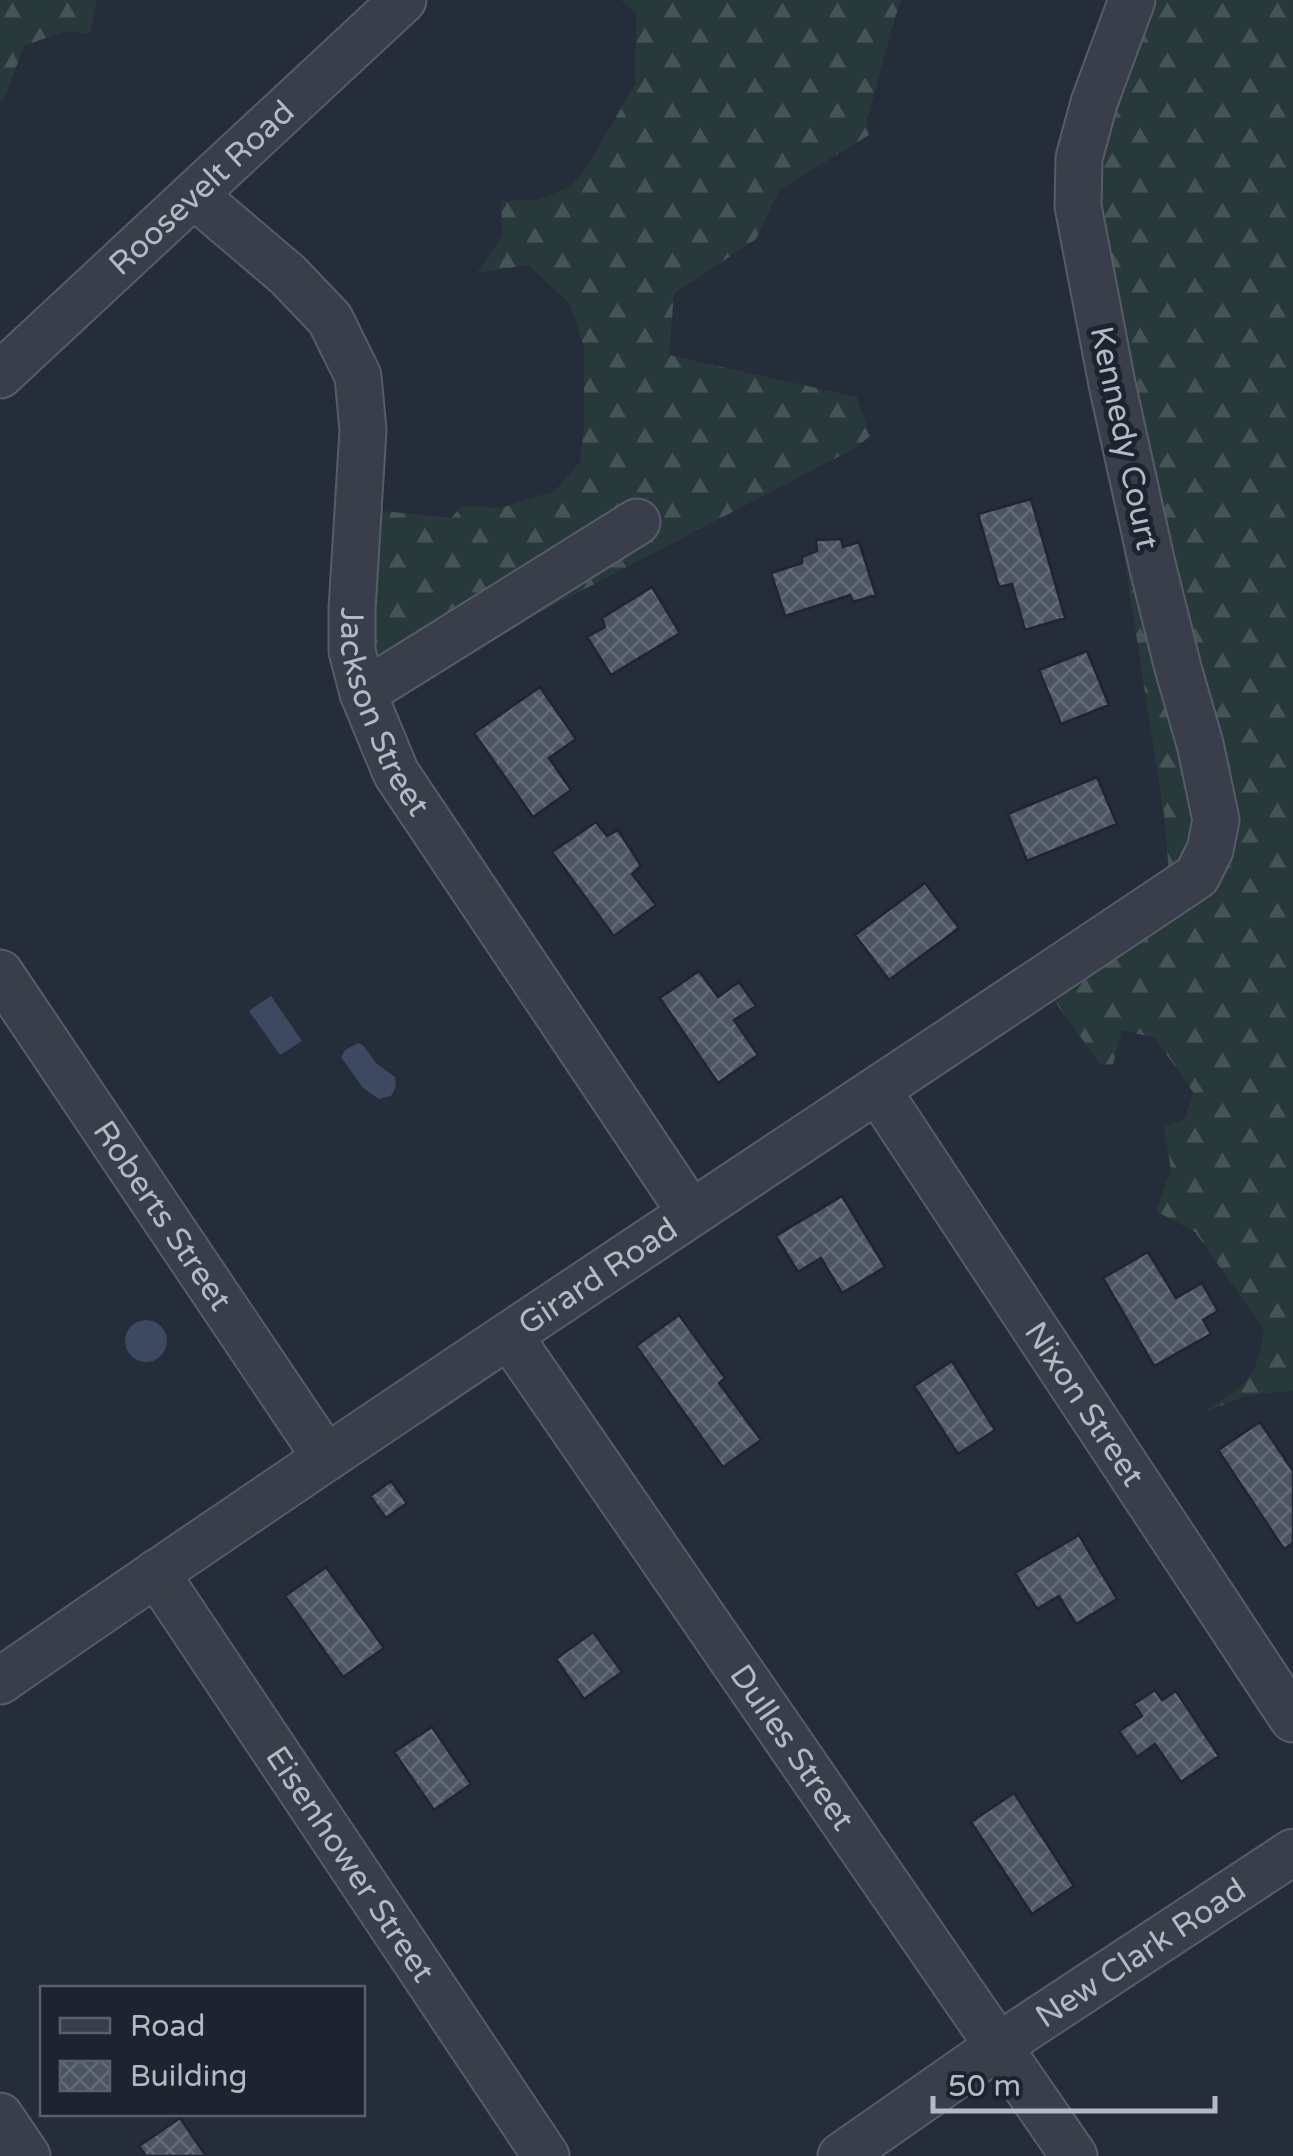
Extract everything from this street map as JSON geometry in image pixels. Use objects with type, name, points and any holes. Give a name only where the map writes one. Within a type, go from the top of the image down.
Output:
[{"type":"street","name":"Roosevelt Road","points":[[0,375],[403,0]]},
{"type":"street","name":"Kennedy Court","points":[[1132,0],[1084,140],[1078,206],[1148,545],[1216,820],[1210,850],[1197,876]]},
{"type":"street","name":"Jackson Street","points":[[194,195],[288,275],[330,319],[358,376],[363,430],[352,651],[362,693],[396,773],[690,1212]]},
{"type":"street","points":[[362,693],[637,522]]},
{"type":"street","name":"Girard Road","points":[[0,1681],[690,1212],[1197,876]]},
{"type":"street","name":"Roberts Street","points":[[0,973],[326,1458]]},
{"type":"street","name":"Nixon Street","points":[[878,1090],[1293,1719]]},
{"type":"street","name":"Dulles Street","points":[[510,1336],[1074,2156]]},
{"type":"street","name":"Eisenhower Street","points":[[156,1573],[546,2156]]},
{"type":"street","name":"New Clark Road","points":[[841,2156],[1293,1852]]},
{"type":"street","points":[[0,2116],[28,2156]]},
{"type":"green space","points":[[0,0],[97,0],[90,33],[62,32],[24,46],[0,102]]},
{"type":"green space","points":[[621,0],[902,0],[867,120],[869,135],[779,190],[756,239],[674,294],[669,355],[857,397],[870,436],[857,447],[374,699],[374,510],[451,518],[462,506],[500,508],[555,491],[580,462],[584,347],[570,304],[528,265],[477,273],[502,236],[501,201],[538,200],[571,186],[587,167],[635,84],[636,13]]},
{"type":"green space","points":[[1151,0],[1293,0],[1293,1391],[1248,1395],[1203,1413],[1247,1380],[1257,1361],[1264,1329],[1195,1232],[1156,1211],[1171,1170],[1164,1126],[1185,1119],[1193,1092],[1155,1038],[1122,1030],[1113,1064],[1101,1065],[1035,974],[1169,875],[1165,821],[1091,344],[1098,141]]},
{"type":"water","points":[[271,996],[302,1041],[280,1055],[249,1011]]},
{"type":"water","points":[[358,1043],[395,1077],[396,1087],[391,1096],[379,1099],[363,1088],[341,1057]]},
{"type":"water","points":[[146,1320],[161,1326],[167,1341],[161,1356],[146,1362],[131,1356],[125,1341],[131,1326]]},
{"type":"building","points":[[1031,499],[1065,618],[1025,630],[1012,584],[999,587],[978,514]]},
{"type":"building","points":[[841,539],[843,547],[859,542],[876,595],[853,602],[850,595],[785,616],[771,573],[802,563],[802,557],[817,551],[816,540]]},
{"type":"building","points":[[652,587],[680,633],[611,675],[587,637],[605,627],[602,618]]},
{"type":"building","points":[[1087,651],[1109,705],[1061,724],[1039,670]]},
{"type":"building","points":[[540,687],[576,739],[549,758],[571,790],[533,817],[474,733]]},
{"type":"building","points":[[1097,777],[1117,824],[1027,861],[1008,814]]},
{"type":"building","points":[[596,822],[607,836],[618,830],[641,866],[632,874],[656,905],[614,936],[552,852]]},
{"type":"building","points":[[925,883],[959,928],[889,980],[855,935]]},
{"type":"building","points":[[699,971],[718,997],[739,982],[756,1006],[734,1020],[758,1055],[718,1083],[660,998]]},
{"type":"building","points":[[842,1196],[885,1267],[842,1293],[821,1258],[798,1272],[776,1236]]},
{"type":"building","points":[[1148,1252],[1176,1298],[1202,1283],[1218,1311],[1203,1320],[1211,1334],[1154,1366],[1103,1278]]},
{"type":"building","points":[[679,1315],[725,1378],[719,1383],[761,1440],[723,1467],[636,1346]]},
{"type":"building","points":[[952,1361],[995,1430],[958,1454],[914,1386]]},
{"type":"building","points":[[1260,1422],[1293,1471],[1293,1543],[1284,1549],[1218,1450]]},
{"type":"building","points":[[391,1481],[407,1503],[386,1518],[370,1496]]},
{"type":"building","points":[[1079,1535],[1117,1599],[1076,1624],[1059,1596],[1037,1609],[1015,1573]]},
{"type":"building","points":[[326,1567],[384,1648],[343,1677],[285,1596]]},
{"type":"building","points":[[593,1632],[622,1672],[584,1699],[556,1659]]},
{"type":"building","points":[[1155,1690],[1162,1700],[1176,1691],[1219,1756],[1181,1782],[1155,1744],[1137,1757],[1119,1731],[1142,1716],[1134,1704]]},
{"type":"building","points":[[432,1727],[471,1784],[434,1810],[394,1752]]},
{"type":"building","points":[[1014,1793],[1074,1886],[1032,1914],[971,1822]]},
{"type":"building","points":[[180,2118],[206,2156],[146,2156],[139,2146]]}]
